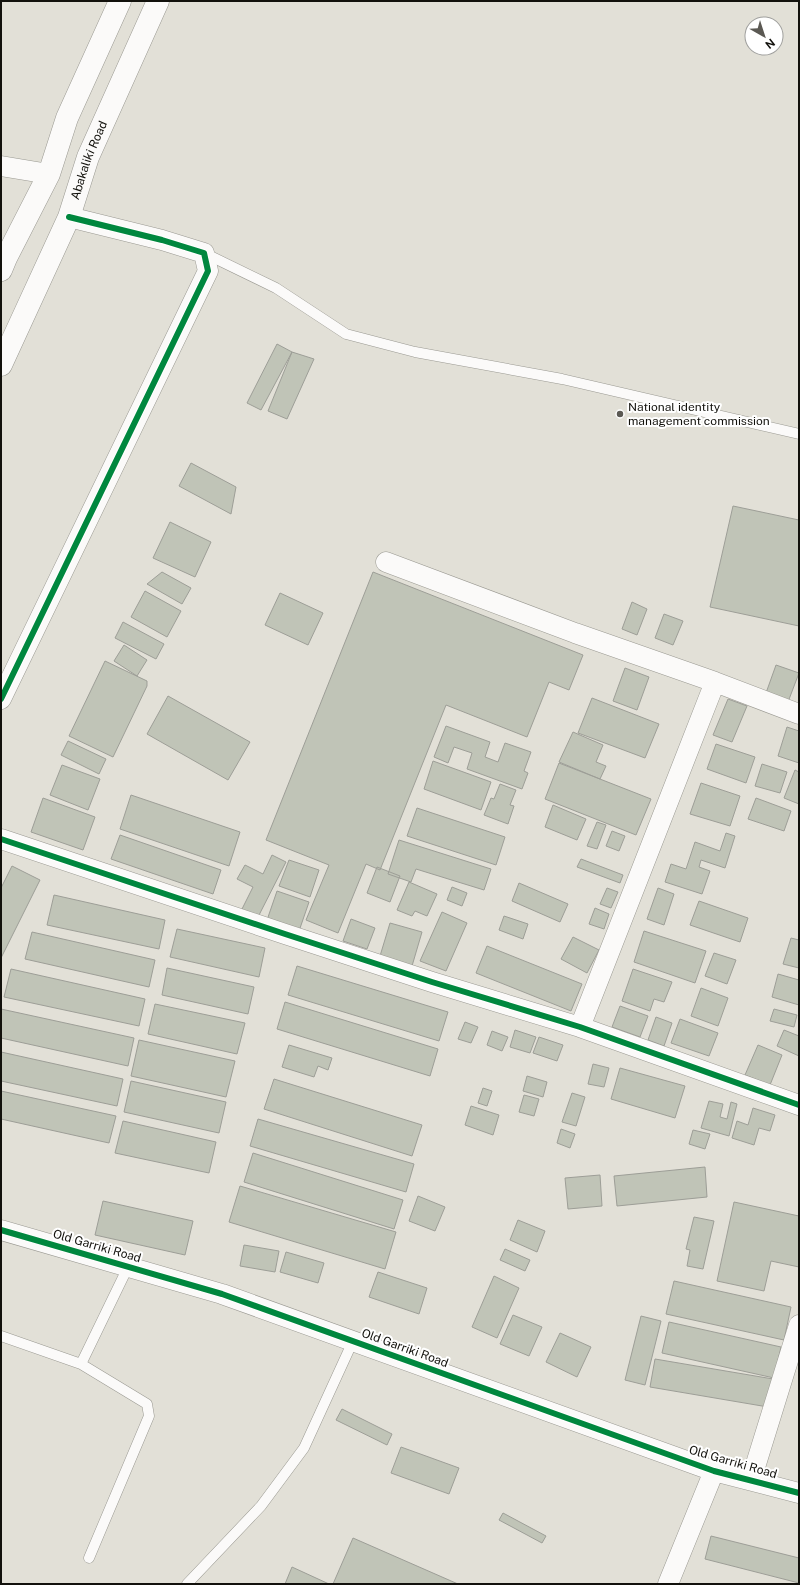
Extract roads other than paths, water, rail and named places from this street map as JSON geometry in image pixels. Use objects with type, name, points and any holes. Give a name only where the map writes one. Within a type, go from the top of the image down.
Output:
[{"type":"highway","points":[[1,270],[49,174],[67,118],[120,1]]},
{"type":"highway","name":"Abakaliki Road","points":[[1,365],[69,217],[88,157],[158,1]]},
{"type":"street","points":[[1,166],[49,174]]},
{"type":"street","points":[[1,699],[208,271],[204,253],[162,240],[69,217]]},
{"type":"street","points":[[386,562],[574,633],[715,682],[799,714]]},
{"type":"street","points":[[580,1027],[715,682]]},
{"type":"street","points":[[1,839],[424,979],[580,1027],[799,1105]]},
{"type":"street","name":"Old Garriki Road","points":[[1,1230],[222,1294],[714,1471],[799,1493]]},
{"type":"street","points":[[751,1480],[799,1325]]},
{"type":"street","points":[[668,1584],[714,1471]]},
{"type":"lane","points":[[204,253],[276,288],[346,334],[415,352],[562,379],[799,434]]},
{"type":"lane","points":[[81,1364],[128,1267]]},
{"type":"lane","points":[[1,1336],[81,1364],[147,1404],[149,1416],[89,1558]]},
{"type":"lane","points":[[187,1584],[260,1506],[304,1448],[353,1341]]},
{"type":"place","name":"National identity management commission","points":[[620,414]]}]
